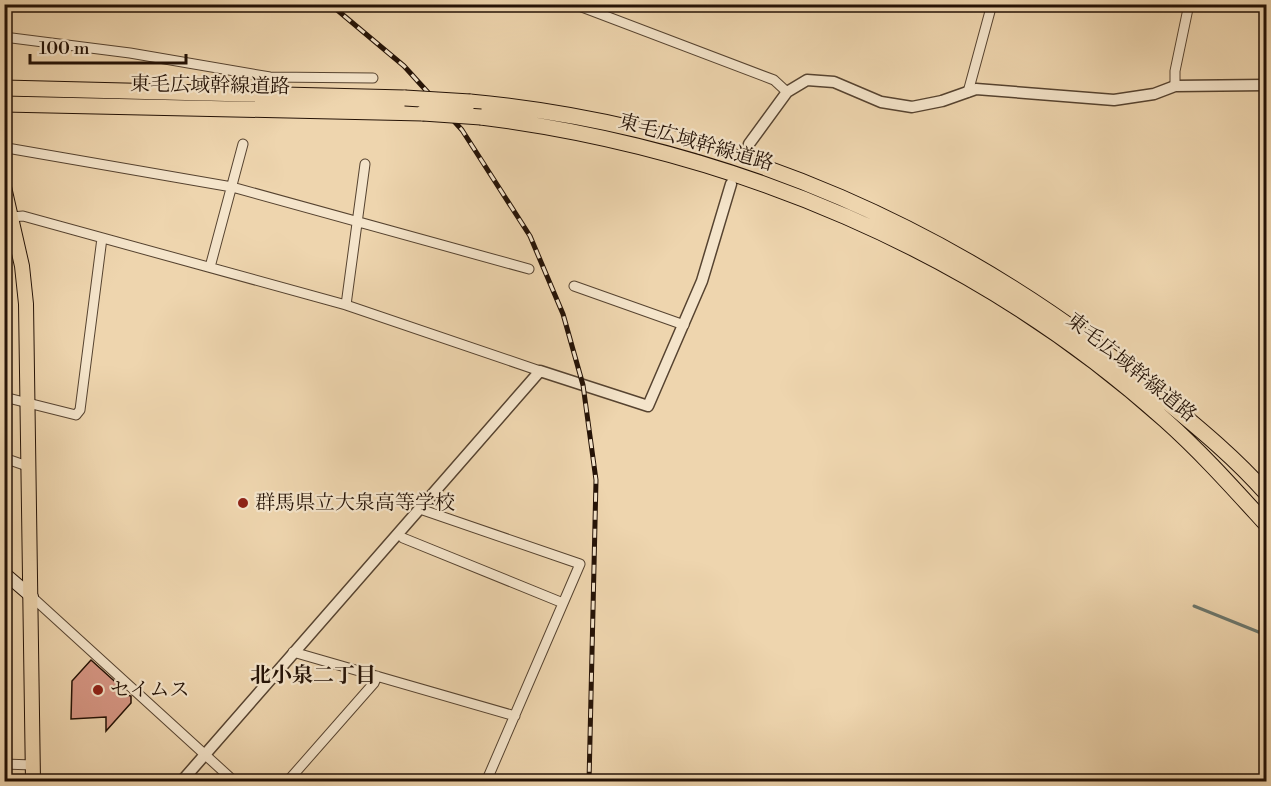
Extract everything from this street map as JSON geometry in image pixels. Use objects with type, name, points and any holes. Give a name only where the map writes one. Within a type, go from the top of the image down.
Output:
[{"type":"highway","name":"東毛広域幹線道路","points":[[4,88],[405,98],[470,102],[582,118],[669,137],[748,160],[820,187],[902,224],[951,250],[1086,336],[1243,467],[1266,493]]},
{"type":"highway","name":"東毛広域幹線道路","points":[[4,104],[423,113],[481,117],[609,139],[754,180],[846,217],[944,263],[1025,311],[1127,387],[1167,421],[1266,524]]},
{"type":"main road","points":[[4,187],[25,286],[29,403],[33,782]]},
{"type":"main road","points":[[4,573],[32,597]]},
{"type":"street","points":[[574,4],[774,80],[787,92]]},
{"type":"street","points":[[968,92],[992,4]]},
{"type":"street","points":[[1175,86],[1175,71],[1189,4]]},
{"type":"street","points":[[4,37],[130,53],[270,77],[373,78]]},
{"type":"street","points":[[749,144],[787,92],[807,80],[820,79],[881,102],[912,106],[990,89],[1114,100],[1154,94],[1175,86],[1266,85]]},
{"type":"street","points":[[210,267],[243,144]]},
{"type":"street","points":[[7,148],[232,187],[529,269]]},
{"type":"street","points":[[346,305],[365,164]]},
{"type":"street","points":[[8,208],[23,216],[346,305],[648,406],[702,281],[731,184]]},
{"type":"street","points":[[4,397],[76,415],[80,410],[102,238]]},
{"type":"street","points":[[574,286],[684,325]]},
{"type":"street","points":[[181,782],[540,371]]},
{"type":"street","points":[[4,458],[30,467]]},
{"type":"street","points":[[420,509],[580,564],[486,782]]},
{"type":"street","points":[[403,538],[563,603]]},
{"type":"street","points":[[32,597],[206,753],[235,782]]},
{"type":"street","points":[[293,652],[515,716]]},
{"type":"street","points":[[287,782],[374,683],[377,676]]},
{"type":"street","points":[[4,764],[33,765]]},
{"type":"building","points":[[91,660],[122,688],[122,694],[131,696],[131,703],[106,731],[106,717],[71,719],[72,681]]},
{"type":"waterway","points":[[1194,606],[1266,635]]},
{"type":"railway","points":[[330,4],[404,66],[462,130],[530,236],[563,314],[583,385],[596,480],[589,782]]},
{"type":"place","name":"群馬県立大泉高等学校","points":[[243,503]]},
{"type":"place","name":"セイムス","points":[[98,690]]},
{"type":"district","name":"北小泉二丁目","points":[[313,676]]}]
